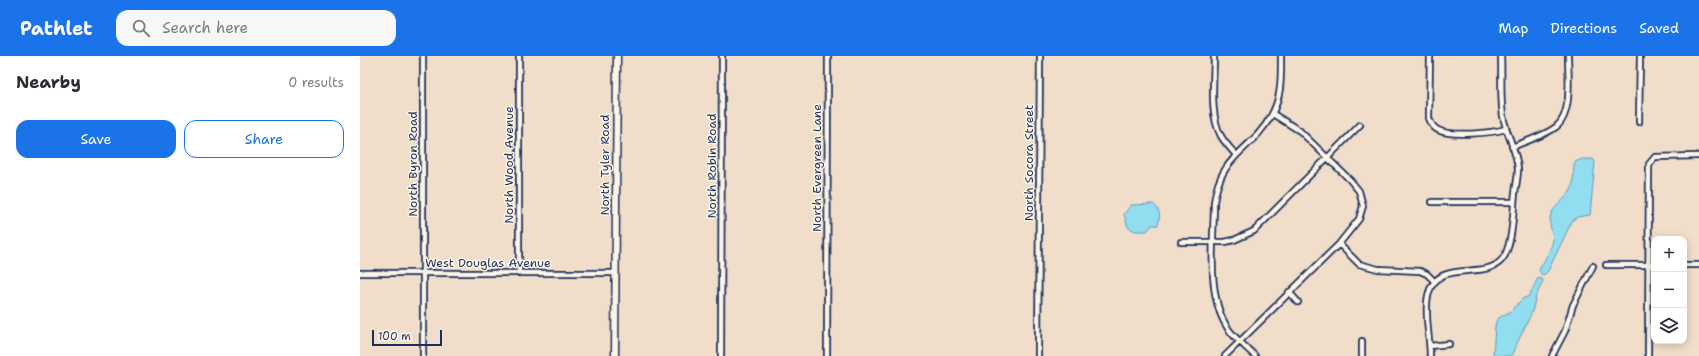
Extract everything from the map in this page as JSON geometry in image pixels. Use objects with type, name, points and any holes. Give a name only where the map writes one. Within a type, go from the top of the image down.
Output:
[{"type":"main road","name":"North Tyler Road","points":[[615,356],[617,56]]},
{"type":"street","name":"North Byron Road","points":[[422,356],[423,56]]},
{"type":"street","name":"North Wood Avenue","points":[[519,56],[519,273]]},
{"type":"street","name":"North Robin Road","points":[[721,356],[722,56]]},
{"type":"street","name":"North Evergreen Lane","points":[[827,356],[828,56]]},
{"type":"street","name":"North Socora Street","points":[[1038,356],[1040,56]]},
{"type":"street","points":[[1214,56],[1216,120],[1221,136],[1236,155]]},
{"type":"street","points":[[1255,356],[1228,328],[1216,302],[1214,287],[1214,241],[1216,189],[1225,169],[1236,155],[1265,127],[1273,114],[1280,94],[1281,56]]},
{"type":"street","points":[[1430,56],[1430,118],[1432,124],[1437,130],[1451,133],[1492,133],[1506,129]]},
{"type":"street","points":[[1430,356],[1427,305],[1428,295],[1435,282],[1445,274],[1451,272],[1486,269],[1495,266],[1502,259],[1510,242],[1518,169],[1506,129],[1501,95],[1501,56]]},
{"type":"street","points":[[1512,147],[1552,130],[1560,123],[1566,109],[1568,56]]},
{"type":"street","points":[[1639,122],[1640,56]]},
{"type":"street","points":[[1225,356],[1338,244],[1359,219],[1363,206],[1359,191],[1354,184],[1300,131],[1273,114]]},
{"type":"street","points":[[1181,242],[1234,240],[1254,231],[1360,125]]},
{"type":"street","points":[[1648,356],[1649,164],[1652,160],[1659,157],[1699,156]]},
{"type":"street","points":[[1432,202],[1514,202]]},
{"type":"street","points":[[1338,244],[1359,264],[1378,269],[1420,271],[1427,274],[1435,282]]},
{"type":"street","points":[[1606,265],[1648,265]]},
{"type":"street","points":[[1687,265],[1699,265]]},
{"type":"street","points":[[1552,356],[1565,331],[1573,305],[1593,266]]},
{"type":"street","name":"West Douglas Avenue","points":[[360,273],[616,273]]},
{"type":"street","points":[[1289,292],[1298,302]]},
{"type":"street","points":[[1362,342],[1362,356]]},
{"type":"street","points":[[1430,346],[1449,344]]},
{"type":"water","points":[[1582,159],[1593,159],[1595,162],[1590,215],[1577,217],[1572,221],[1548,271],[1542,275],[1539,270],[1553,242],[1550,223],[1551,214],[1571,190],[1575,162]]},
{"type":"water","points":[[1153,204],[1159,213],[1158,225],[1152,225],[1147,231],[1135,231],[1128,227],[1124,214],[1131,205]]},
{"type":"water","points":[[1538,278],[1542,279],[1543,281],[1536,296],[1532,312],[1511,356],[1493,356],[1495,326],[1497,319],[1511,311],[1522,299],[1529,296]]}]
